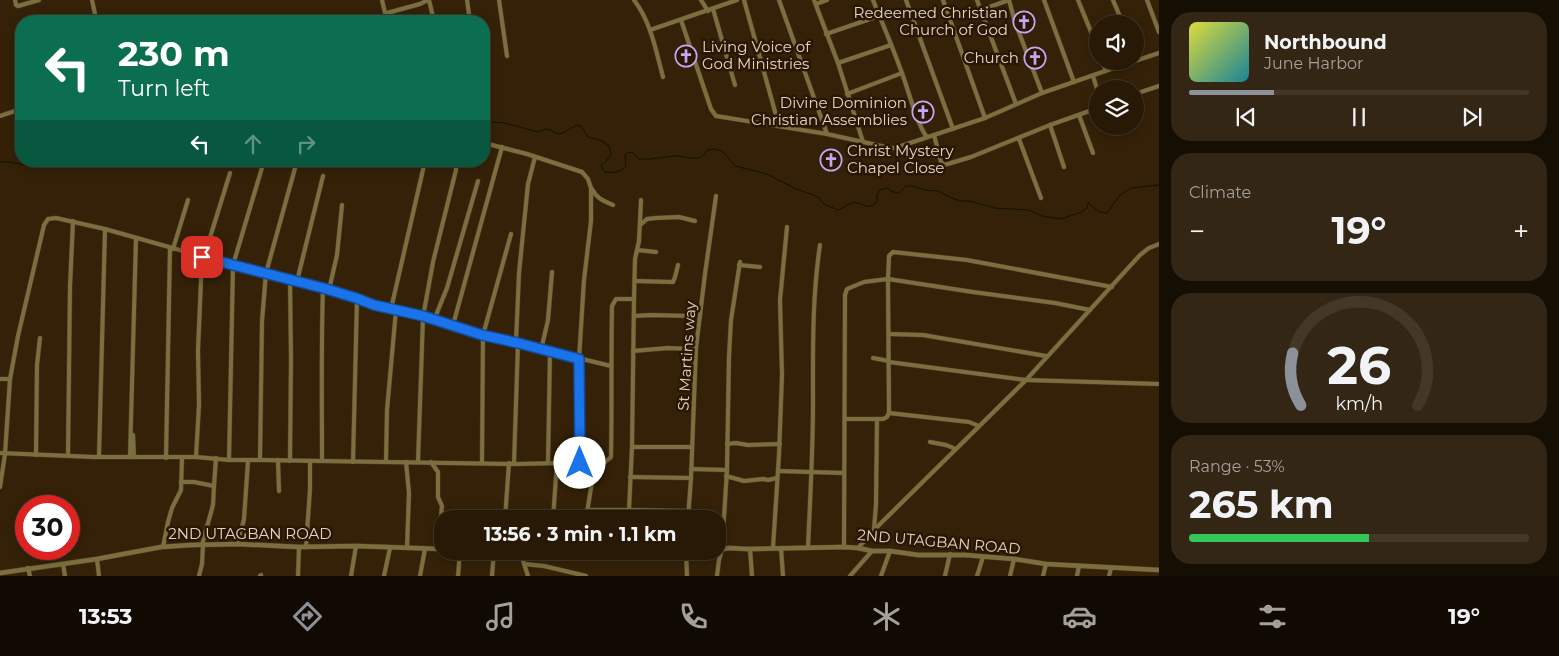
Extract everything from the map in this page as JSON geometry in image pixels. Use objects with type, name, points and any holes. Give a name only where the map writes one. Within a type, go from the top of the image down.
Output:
[{"type":"street","points":[[15,0],[16,5],[19,6],[39,0]]},
{"type":"street","points":[[92,0],[95,14]]},
{"type":"street","points":[[382,0],[386,15]]},
{"type":"street","points":[[387,13],[428,0],[432,15]]},
{"type":"street","points":[[467,0],[469,15]]},
{"type":"street","points":[[499,0],[507,56]]},
{"type":"street","points":[[634,0],[642,10],[650,30],[663,77]]},
{"type":"street","points":[[701,0],[708,11]]},
{"type":"street","points":[[650,30],[737,0]]},
{"type":"street","points":[[744,0],[778,126]]},
{"type":"street","points":[[779,0],[827,134]]},
{"type":"street","points":[[826,0],[815,2],[838,64],[863,142]]},
{"type":"street","points":[[873,0],[926,137]]},
{"type":"street","points":[[906,0],[953,129]]},
{"type":"street","points":[[943,0],[985,118]]},
{"type":"street","points":[[977,0],[1016,104]]},
{"type":"street","points":[[981,10],[1009,0],[1015,22],[1042,93]]},
{"type":"street","points":[[1044,0],[1074,82]]},
{"type":"street","points":[[1078,0],[1089,27]]},
{"type":"street","points":[[1113,0],[1119,15]]},
{"type":"street","points":[[1147,0],[1159,32]]},
{"type":"street","points":[[713,9],[735,85]]},
{"type":"street","points":[[826,34],[879,16]]},
{"type":"street","points":[[681,20],[713,113],[716,116],[827,134],[895,148],[985,118],[1042,93],[1109,70]]},
{"type":"street","points":[[838,64],[891,45]]},
{"type":"street","points":[[1144,58],[1159,53]]},
{"type":"street","points":[[847,94],[902,74]]},
{"type":"street","points":[[1092,76],[1094,80]]},
{"type":"street","points":[[1144,91],[1159,86]]},
{"type":"street","points":[[0,116],[15,111]]},
{"type":"street","points":[[934,135],[941,162],[944,165],[971,157],[1089,111]]},
{"type":"street","points":[[1078,115],[1093,153]]},
{"type":"street","points":[[1050,125],[1064,167]]},
{"type":"street","points":[[1019,139],[1040,198]]},
{"type":"street","points":[[490,144],[535,156],[582,172],[588,179],[595,196],[613,205]]},
{"type":"street","points":[[452,325],[502,147]]},
{"type":"street","points":[[506,510],[511,463],[519,273],[528,184],[535,156]]},
{"type":"street","points":[[229,460],[232,265],[262,167]]},
{"type":"street","points":[[260,460],[262,320],[266,273],[295,167]]},
{"type":"street","points":[[391,309],[424,167]]},
{"type":"street","points":[[418,462],[423,316],[455,167]]},
{"type":"street","points":[[196,457],[199,405],[198,350],[203,257],[230,173]]},
{"type":"street","points":[[297,281],[323,176]]},
{"type":"street","points":[[434,320],[448,288],[478,181]]},
{"type":"street","points":[[580,463],[579,359],[591,188]]},
{"type":"street","name":"St Martins way","points":[[689,510],[696,348],[704,274],[716,196]]},
{"type":"street","points":[[166,458],[171,248],[188,200]]},
{"type":"street","points":[[629,510],[632,447],[634,299],[641,200]]},
{"type":"street","points":[[328,290],[337,255],[342,205]]},
{"type":"street","points":[[640,226],[647,219],[656,218],[679,217],[695,221]]},
{"type":"street","points":[[0,488],[10,379],[44,225],[48,219],[56,218],[73,221],[104,229],[323,288],[374,305],[423,316],[482,335],[611,366]]},
{"type":"street","points":[[68,456],[70,286],[73,221]]},
{"type":"street","points":[[772,548],[780,444],[782,375],[780,300],[787,226]]},
{"type":"street","points":[[99,456],[104,229]]},
{"type":"street","points":[[482,462],[482,335],[511,234]]},
{"type":"street","points":[[132,457],[136,238]]},
{"type":"street","points":[[858,548],[1026,380],[1149,248],[1159,244]]},
{"type":"street","points":[[808,548],[813,405],[813,309],[815,276],[820,245]]},
{"type":"street","points":[[637,250],[656,252]]},
{"type":"street","points":[[845,419],[888,417],[888,279],[889,256],[893,252],[900,251],[967,260],[1112,287]]},
{"type":"street","points":[[723,510],[727,470],[731,320],[739,263],[760,267]]},
{"type":"street","points":[[635,281],[672,282],[676,278],[678,265]]},
{"type":"street","points":[[541,350],[548,320],[552,272]]},
{"type":"street","points":[[844,547],[845,295],[847,289],[864,282],[888,279],[1055,303],[1090,310]]},
{"type":"street","points":[[290,280],[290,461]]},
{"type":"street","points":[[322,461],[323,288]]},
{"type":"street","points":[[353,462],[356,298]]},
{"type":"street","points":[[2,453],[68,456],[196,457],[248,461],[605,462],[611,457],[612,306],[616,299],[634,299]]},
{"type":"street","points":[[99,456],[103,303]]},
{"type":"street","points":[[132,457],[136,304]]},
{"type":"street","points":[[386,462],[396,310]]},
{"type":"street","points":[[634,316],[692,316]]},
{"type":"street","points":[[889,334],[923,335],[1046,356]]},
{"type":"street","points":[[36,455],[37,365],[40,338]]},
{"type":"street","points":[[633,351],[668,348],[693,350]]},
{"type":"street","points":[[548,463],[550,352]]},
{"type":"street","points":[[873,358],[889,362],[1026,380],[1159,384]]},
{"type":"street","points":[[0,379],[10,379]]},
{"type":"street","points":[[889,413],[969,422],[979,426]]},
{"type":"street","points":[[874,530],[877,419]]},
{"type":"street","points":[[930,442],[956,449]]},
{"type":"street","points":[[727,444],[780,444]]},
{"type":"street","points":[[632,447],[692,447]]},
{"type":"street","points":[[164,547],[172,508],[179,495],[182,458]]},
{"type":"street","points":[[199,576],[203,545],[213,505],[216,458]]},
{"type":"street","points":[[278,460],[280,491]]},
{"type":"street","points":[[238,544],[244,519],[248,461]]},
{"type":"street","points":[[306,547],[310,461]]},
{"type":"street","points":[[406,462],[409,494],[407,548]]},
{"type":"street","points":[[431,462],[438,472],[438,498],[442,510]]},
{"type":"street","points":[[554,510],[557,463]]},
{"type":"street","points":[[587,510],[595,463]]},
{"type":"street","points":[[691,469],[727,470]]},
{"type":"street","points":[[778,471],[844,473]]},
{"type":"street","points":[[726,476],[744,481],[777,478]]},
{"type":"street","points":[[630,477],[691,478]]},
{"type":"street","points":[[181,482],[194,482],[214,486]]},
{"type":"street","name":"2ND UTAGBAN ROAD","points":[[0,573],[164,547],[238,544],[434,549]]},
{"type":"street","points":[[351,576],[356,546]]},
{"type":"street","points":[[298,576],[299,547]]},
{"type":"street","name":"2ND UTAGBAN ROAD","points":[[726,548],[844,547],[918,555],[950,554],[1014,559],[1046,564],[1159,570]]},
{"type":"street","points":[[384,576],[390,548]]},
{"type":"street","points":[[781,548],[783,576]]},
{"type":"street","points":[[420,576],[425,549]]},
{"type":"street","points":[[750,549],[752,576]]},
{"type":"street","points":[[850,576],[872,551]]},
{"type":"street","points":[[882,576],[890,551]]},
{"type":"street","points":[[945,576],[950,554]]},
{"type":"street","points":[[977,576],[983,557]]},
{"type":"street","points":[[97,559],[99,576]]},
{"type":"street","points":[[1010,576],[1014,559]]},
{"type":"street","points":[[458,576],[459,560]]},
{"type":"street","points":[[492,576],[493,560]]},
{"type":"street","points":[[523,560],[528,576]]},
{"type":"street","points":[[686,560],[686,576]]},
{"type":"street","points":[[718,576],[719,560]]},
{"type":"street","points":[[63,564],[65,576]]},
{"type":"street","points":[[524,564],[544,566],[562,574],[586,576]]},
{"type":"street","points":[[1043,576],[1046,564]]},
{"type":"street","points":[[1077,576],[1078,566]]},
{"type":"street","points":[[28,568],[30,576]]},
{"type":"street","points":[[1109,576],[1111,568]]},
{"type":"street","points":[[1141,576],[1142,570]]},
{"type":"waterway","points":[[490,121],[538,132],[545,129],[551,130],[558,134],[577,125],[581,126],[588,137],[602,141],[609,146],[611,154],[606,162],[601,165],[604,172],[616,172],[624,168],[626,165],[625,155],[628,152],[633,153],[639,159],[652,159],[675,156],[699,158],[707,150],[722,151],[735,166],[767,174],[796,189],[814,195],[824,204],[838,210],[853,203],[871,206],[877,202],[877,195],[880,190],[887,188],[899,193],[906,186],[913,186],[924,190],[938,191],[962,201],[970,201],[994,208],[1029,210],[1042,216],[1061,219],[1081,212],[1087,208],[1088,203],[1100,212],[1107,213],[1120,195],[1131,188],[1159,185]]},
{"type":"waterway","points":[[0,162],[15,163]]},
{"type":"place","name":"Redeemed Christian Church of God","points":[[1024,22]]},
{"type":"place","name":"Living Voice of God Ministries","points":[[686,56]]},
{"type":"place","name":"Church","points":[[1035,58]]},
{"type":"place","name":"Divine Dominion Christian Assemblies","points":[[923,112]]},
{"type":"place","name":"Christ Mystery Chapel Close","points":[[831,160]]},
{"type":"route","points":[[202,257],[323,288],[374,305],[423,316],[482,335],[579,359],[580,463]]}]
